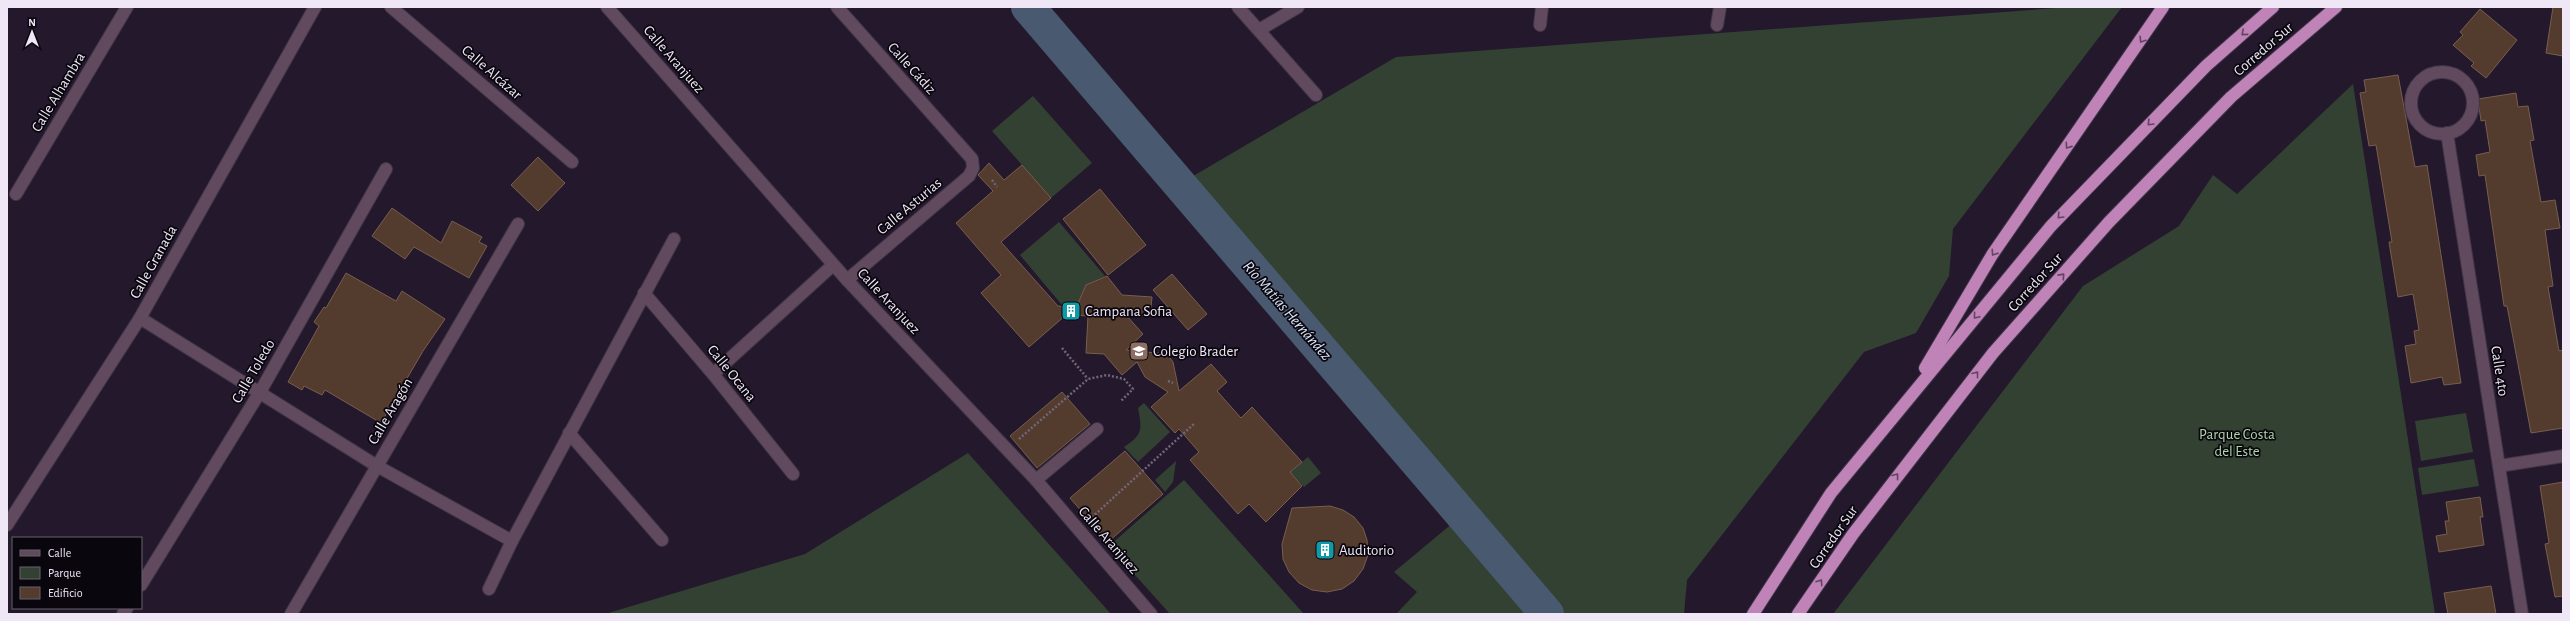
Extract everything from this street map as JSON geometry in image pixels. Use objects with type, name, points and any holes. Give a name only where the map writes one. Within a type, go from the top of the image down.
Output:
[{"type":"highway","points":[[1907,399],[1992,255],[2163,7]]},
{"type":"highway","name":"Corredor Sur","points":[[1753,614],[1831,493],[2051,226],[2206,66],[2273,7]]},
{"type":"highway","name":"Corredor Sur","points":[[1798,614],[1866,516],[1993,353],[2109,222],[2231,97],[2336,7]]},
{"type":"street","name":"Calle Alhambra","points":[[16,194],[127,7]]},
{"type":"street","name":"Calle Granada","points":[[7,525],[140,318],[315,7]]},
{"type":"street","name":"Calle Alcázar","points":[[391,7],[572,162]]},
{"type":"street","name":"Calle Aranjuez","points":[[607,7],[847,280],[1036,480],[1151,614]]},
{"type":"street","name":"Calle Cádiz","points":[[837,7],[964,150]]},
{"type":"street","points":[[1238,7],[1316,95]]},
{"type":"street","points":[[1259,30],[1298,7]]},
{"type":"street","points":[[1540,25],[1542,7]]},
{"type":"street","points":[[1717,25],[1720,7]]},
{"type":"street","points":[[2444,72],[2464,80],[2473,99],[2473,110],[2468,120],[2461,128],[2447,133],[2432,132],[2424,128],[2413,112],[2411,102],[2417,84],[2424,78],[2444,72]]},
{"type":"street","name":"Calle 4to","points":[[2447,133],[2522,614]]},
{"type":"street","name":"Calle Asturias","points":[[847,280],[969,176],[973,168],[972,159],[964,150]]},
{"type":"street","name":"Calle Toledo","points":[[142,583],[260,392],[386,169]]},
{"type":"street","name":"Calle Aragón","points":[[291,614],[518,224]]},
{"type":"street","points":[[490,589],[512,541],[674,239]]},
{"type":"street","points":[[713,374],[834,265]]},
{"type":"street","name":"Calle Ocana","points":[[644,293],[713,374],[793,474]]},
{"type":"street","points":[[140,318],[377,466],[512,541]]},
{"type":"street","points":[[1036,480],[1097,429]]},
{"type":"street","points":[[569,433],[662,540]]},
{"type":"street","points":[[2499,466],[2563,456]]},
{"type":"path","points":[[992,180],[998,187]]},
{"type":"path","points":[[1062,348],[1088,379]]},
{"type":"path","points":[[1015,442],[1088,379],[1107,375],[1124,379],[1133,390],[1121,400]]},
{"type":"path","points":[[1168,381],[1173,384]]},
{"type":"path","points":[[1089,520],[1195,423]]},
{"type":"green space","points":[[2070,7],[2122,7],[1953,229],[1949,276],[1916,333],[1864,352],[1687,580],[1684,614],[1396,614],[1417,592],[1394,572],[1466,512],[1183,182],[1396,57]]},
{"type":"green space","name":"Parque Costa del Este","points":[[2353,84],[2435,614],[1833,614],[2083,286],[2179,226],[2213,175],[2237,194]]},
{"type":"green space","points":[[1033,96],[1092,163],[1051,198],[992,131]]},
{"type":"green space","points":[[1059,222],[1105,276],[1086,285],[1079,301],[1067,311],[1020,255]]},
{"type":"green space","points":[[1144,403],[1170,432],[1138,462],[1124,447],[1135,439],[1140,431],[1138,408]]},
{"type":"green space","points":[[2466,413],[2473,452],[2421,461],[2415,421]]},
{"type":"green space","points":[[968,453],[1111,614],[605,614],[805,554]]},
{"type":"green space","points":[[1308,457],[1321,473],[1304,487],[1290,472]]},
{"type":"green space","points":[[2474,459],[2479,486],[2422,495],[2418,468]]},
{"type":"green space","points":[[1176,461],[1173,482],[1165,492],[1155,480]]},
{"type":"green space","points":[[1184,480],[1304,614],[1170,614],[1109,546]]},
{"type":"building","points":[[2553,7],[2563,7],[2563,56],[2546,53]]},
{"type":"building","points":[[2480,9],[2517,40],[2486,78],[2471,66],[2474,63],[2453,45],[2463,35],[2460,32]]},
{"type":"building","points":[[2398,75],[2415,167],[2427,165],[2461,383],[2444,385],[2442,377],[2411,383],[2405,346],[2416,344],[2414,331],[2419,330],[2413,294],[2398,297],[2389,242],[2392,242],[2376,145],[2369,146],[2360,93],[2366,92],[2364,80]]},
{"type":"building","points":[[2516,93],[2518,107],[2528,106],[2534,140],[2530,141],[2541,202],[2555,200],[2560,228],[2545,230],[2553,286],[2548,287],[2559,351],[2563,350],[2563,428],[2531,433],[2507,306],[2504,306],[2485,175],[2479,176],[2476,155],[2490,152],[2485,120],[2481,121],[2478,99]]},
{"type":"building","points":[[538,157],[565,183],[538,211],[511,185]]},
{"type":"building","points":[[989,163],[1004,180],[1022,165],[1051,198],[1001,242],[1058,306],[1074,308],[1029,347],[981,293],[1001,275],[956,223],[993,191],[978,175]]},
{"type":"building","points":[[1100,189],[1146,245],[1108,275],[1063,219]]},
{"type":"building","points":[[392,208],[441,243],[452,221],[482,237],[479,242],[487,246],[469,278],[414,247],[405,259],[372,236]]},
{"type":"building","points":[[346,273],[396,301],[402,291],[445,319],[423,351],[381,423],[325,390],[322,395],[304,386],[302,390],[288,382],[319,326],[314,322],[324,307],[326,308]]},
{"type":"building","points":[[1172,274],[1207,314],[1188,330],[1153,290]]},
{"type":"building","points":[[1107,276],[1122,295],[1152,297],[1150,316],[1126,315],[1143,334],[1126,350],[1167,354],[1173,362],[1179,391],[1211,364],[1227,382],[1217,391],[1241,418],[1252,407],[1302,462],[1290,472],[1302,486],[1266,522],[1249,504],[1238,514],[1190,460],[1199,452],[1179,429],[1175,433],[1151,407],[1168,392],[1145,377],[1137,362],[1122,375],[1104,354],[1086,353],[1088,316],[1073,315],[1086,285]]},
{"type":"building","points":[[1062,392],[1090,424],[1037,468],[1010,436]]},
{"type":"building","points":[[1125,451],[1163,494],[1108,542],[1070,498]]},
{"type":"building","points":[[2563,482],[2563,596],[2555,597],[2545,544],[2549,543],[2540,486]]},
{"type":"building","points":[[2480,497],[2483,517],[2480,517],[2484,545],[2439,552],[2436,536],[2447,534],[2445,521],[2449,521],[2446,502]]},
{"type":"building","name":"Auditorio","points":[[1330,506],[1343,510],[1354,517],[1363,528],[1367,540],[1368,555],[1363,569],[1354,581],[1342,589],[1327,592],[1312,590],[1299,583],[1289,572],[1283,559],[1282,544],[1292,508]]},
{"type":"building","points":[[2491,586],[2496,614],[2448,614],[2444,593]]},
{"type":"waterway","name":"Río Matías Hernández","points":[[1028,7],[1547,614]]},
{"type":"place","name":"Campana Sofia","points":[[1071,311]]},
{"type":"place","name":"Colegio Brader","points":[[1139,351]]},
{"type":"place","name":"Auditorio","points":[[1325,550]]}]
